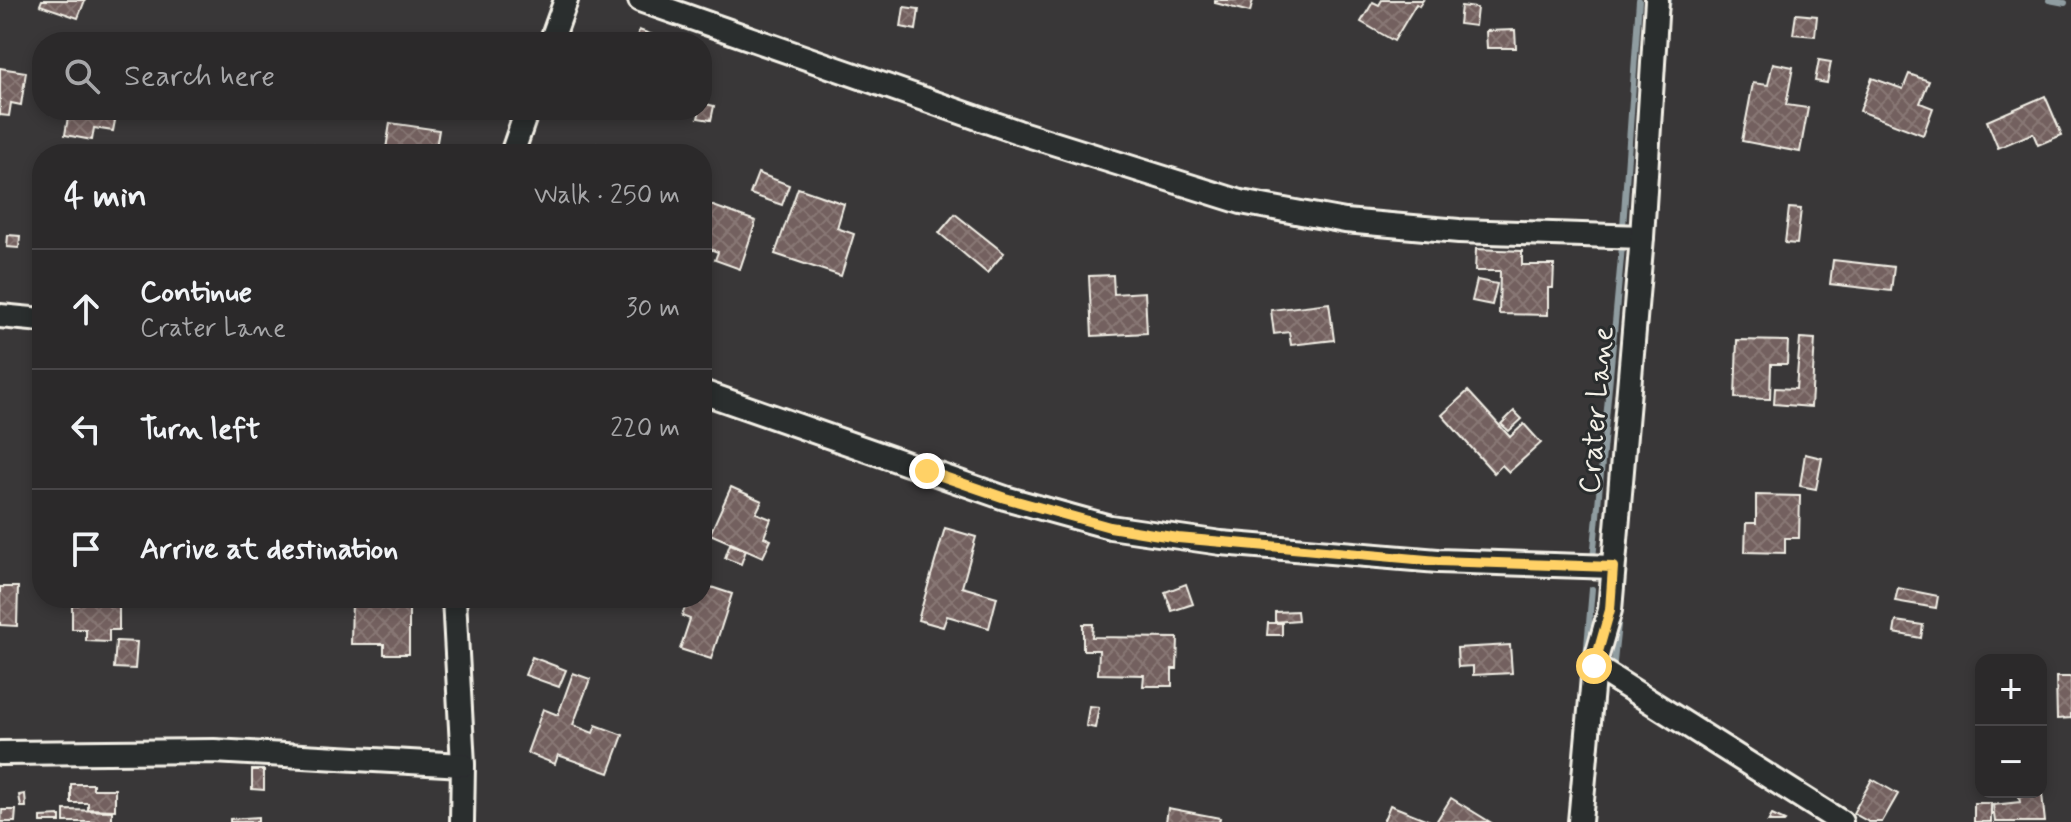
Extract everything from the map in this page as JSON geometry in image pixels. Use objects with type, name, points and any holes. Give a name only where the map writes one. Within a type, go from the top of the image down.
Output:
[{"type":"street","points":[[555,32],[566,0]]},
{"type":"street","points":[[640,0],[1018,132],[1241,202],[1345,221],[1459,231],[1642,237]]},
{"type":"street","name":"Crater Lane","points":[[1580,822],[1594,666],[1610,610],[1642,237],[1657,0]]},
{"type":"street","points":[[515,144],[524,120]]},
{"type":"street","points":[[0,316],[32,319]]},
{"type":"street","points":[[712,395],[1005,498],[1110,527],[1206,541],[1438,561],[1613,567]]},
{"type":"street","points":[[455,608],[463,765],[462,822]]},
{"type":"street","points":[[1594,666],[1841,822]]},
{"type":"street","points":[[0,753],[214,751],[463,765]]},
{"type":"building","points":[[42,0],[85,0],[78,18],[40,5]]},
{"type":"building","points":[[1215,0],[1253,0],[1250,12],[1215,3]]},
{"type":"building","points":[[1382,0],[1423,0],[1419,6],[1416,4],[1394,41],[1361,22],[1373,2],[1379,5]]},
{"type":"building","points":[[1461,6],[1477,8],[1475,26],[1459,24]]},
{"type":"building","points":[[904,7],[919,9],[916,30],[901,27]]},
{"type":"building","points":[[1796,14],[1817,16],[1815,36],[1793,34]]},
{"type":"building","points":[[1515,30],[1516,48],[1487,48],[1486,31]]},
{"type":"building","points":[[1819,60],[1831,62],[1827,83],[1815,81]]},
{"type":"building","points":[[1773,63],[1793,67],[1786,105],[1808,108],[1800,152],[1742,141],[1753,83],[1768,85]]},
{"type":"building","points":[[0,68],[26,72],[21,105],[11,103],[9,116],[0,115]]},
{"type":"building","points":[[1909,74],[1929,81],[1920,103],[1933,108],[1923,135],[1860,111],[1872,78],[1903,89]]},
{"type":"building","points":[[2045,96],[2062,135],[2038,145],[2033,133],[1998,148],[1987,121]]},
{"type":"building","points":[[68,120],[115,120],[113,131],[94,128],[92,140],[65,135]]},
{"type":"building","points":[[390,123],[439,130],[437,144],[387,144]]},
{"type":"building","points":[[758,173],[789,185],[782,205],[750,194]]},
{"type":"building","points":[[798,188],[844,204],[837,228],[854,234],[841,276],[775,254]]},
{"type":"building","points":[[712,206],[756,221],[740,269],[715,260],[718,252],[712,250]]},
{"type":"building","points":[[1789,208],[1801,209],[1797,244],[1785,243]]},
{"type":"building","points":[[955,214],[1004,253],[987,273],[939,233]]},
{"type":"building","points":[[8,235],[20,236],[19,248],[7,247]]},
{"type":"building","points":[[1476,249],[1522,251],[1522,265],[1554,265],[1553,288],[1548,288],[1548,315],[1499,314],[1500,271],[1475,271]]},
{"type":"building","points":[[1833,260],[1894,267],[1891,291],[1830,284]]},
{"type":"building","points":[[1113,275],[1114,294],[1145,292],[1147,333],[1092,336],[1089,276]]},
{"type":"building","points":[[1477,280],[1497,284],[1492,305],[1472,301]]},
{"type":"building","points":[[1329,303],[1334,340],[1291,345],[1289,332],[1274,334],[1271,310]]},
{"type":"building","points":[[1800,338],[1815,339],[1811,407],[1774,404],[1775,388],[1796,389]]},
{"type":"building","points":[[1737,340],[1788,341],[1787,364],[1771,364],[1770,399],[1735,398]]},
{"type":"building","points":[[1468,391],[1510,437],[1524,424],[1541,443],[1509,472],[1502,465],[1494,473],[1442,415]]},
{"type":"building","points":[[1514,411],[1522,419],[1509,431],[1501,424]]},
{"type":"building","points":[[1805,454],[1822,458],[1816,489],[1800,486]]},
{"type":"building","points":[[731,487],[762,501],[756,513],[771,519],[764,537],[771,540],[763,557],[712,535]]},
{"type":"building","points":[[1756,495],[1800,496],[1799,538],[1785,538],[1785,553],[1745,552],[1746,523],[1756,523]]},
{"type":"building","points":[[945,528],[976,537],[962,587],[997,597],[989,628],[947,616],[943,627],[918,620]]},
{"type":"building","points":[[730,544],[746,550],[741,564],[725,558]]},
{"type":"building","points":[[1186,584],[1193,604],[1172,611],[1165,592]]},
{"type":"building","points":[[0,587],[18,587],[17,626],[0,625]]},
{"type":"building","points":[[712,587],[732,594],[711,659],[680,649],[690,619],[682,616],[685,608],[712,608]]},
{"type":"building","points":[[1898,588],[1938,596],[1936,608],[1895,601]]},
{"type":"building","points":[[72,608],[119,608],[119,630],[109,630],[109,642],[86,641],[86,629],[72,629]]},
{"type":"building","points":[[352,608],[409,608],[409,654],[384,654],[384,644],[351,644]]},
{"type":"building","points":[[1297,611],[1298,620],[1275,622],[1275,612]]},
{"type":"building","points":[[1896,621],[1923,625],[1921,638],[1894,633]]},
{"type":"building","points":[[1268,623],[1282,623],[1282,635],[1267,635]]},
{"type":"building","points":[[1083,624],[1093,624],[1092,637],[1178,638],[1177,669],[1172,669],[1172,686],[1143,686],[1144,675],[1098,674],[1099,650],[1083,650]]},
{"type":"building","points":[[116,641],[137,642],[135,669],[114,668]]},
{"type":"building","points":[[1510,645],[1512,673],[1473,675],[1473,666],[1458,667],[1457,648]]},
{"type":"building","points":[[532,657],[566,670],[559,687],[525,675]]},
{"type":"building","points":[[573,673],[590,679],[573,725],[593,733],[596,725],[623,735],[609,773],[558,755],[555,764],[527,753],[543,709],[558,715]]},
{"type":"building","points":[[2056,677],[2071,677],[2071,718],[2057,719]]},
{"type":"building","points":[[1089,706],[1099,707],[1095,728],[1086,726]]},
{"type":"building","points":[[252,770],[264,770],[264,790],[252,789]]},
{"type":"building","points":[[1872,779],[1898,794],[1882,822],[1869,822],[1853,813]]},
{"type":"building","points":[[71,784],[93,784],[93,789],[115,789],[115,810],[88,809],[88,803],[71,803]]},
{"type":"building","points":[[25,794],[26,807],[21,807],[19,795]]},
{"type":"building","points":[[1451,798],[1490,822],[1436,822]]},
{"type":"building","points":[[2019,798],[2042,798],[2045,822],[1995,822],[1993,805],[2020,802]]},
{"type":"building","points":[[1974,803],[1991,803],[1991,822],[1974,822]]},
{"type":"building","points":[[1390,805],[1430,821],[1383,822]]},
{"type":"building","points":[[1168,808],[1220,818],[1219,822],[1166,822]]},
{"type":"building","points":[[2,810],[16,810],[15,822],[1,822]]},
{"type":"building","points":[[64,810],[112,811],[112,822],[64,822]]},
{"type":"building","points":[[1772,815],[1785,821],[1768,822]]},
{"type":"building","points":[[60,816],[60,822],[41,822],[41,817]]},
{"type":"building","points":[[258,817],[258,822],[230,822],[230,819]]},
{"type":"waterway","points":[[1623,227],[1639,0]]},
{"type":"waterway","points":[[1666,17],[1669,0]]},
{"type":"waterway","points":[[2049,0],[2065,3]]},
{"type":"waterway","points":[[1593,559],[1622,247]]},
{"type":"waterway","points":[[1586,658],[1592,589]]},
{"type":"waterway","points":[[1613,671],[1619,615]]},
{"type":"route","points":[[927,471],[1005,498],[1110,527],[1178,538],[1438,561],[1613,567],[1610,610],[1594,666]]}]
